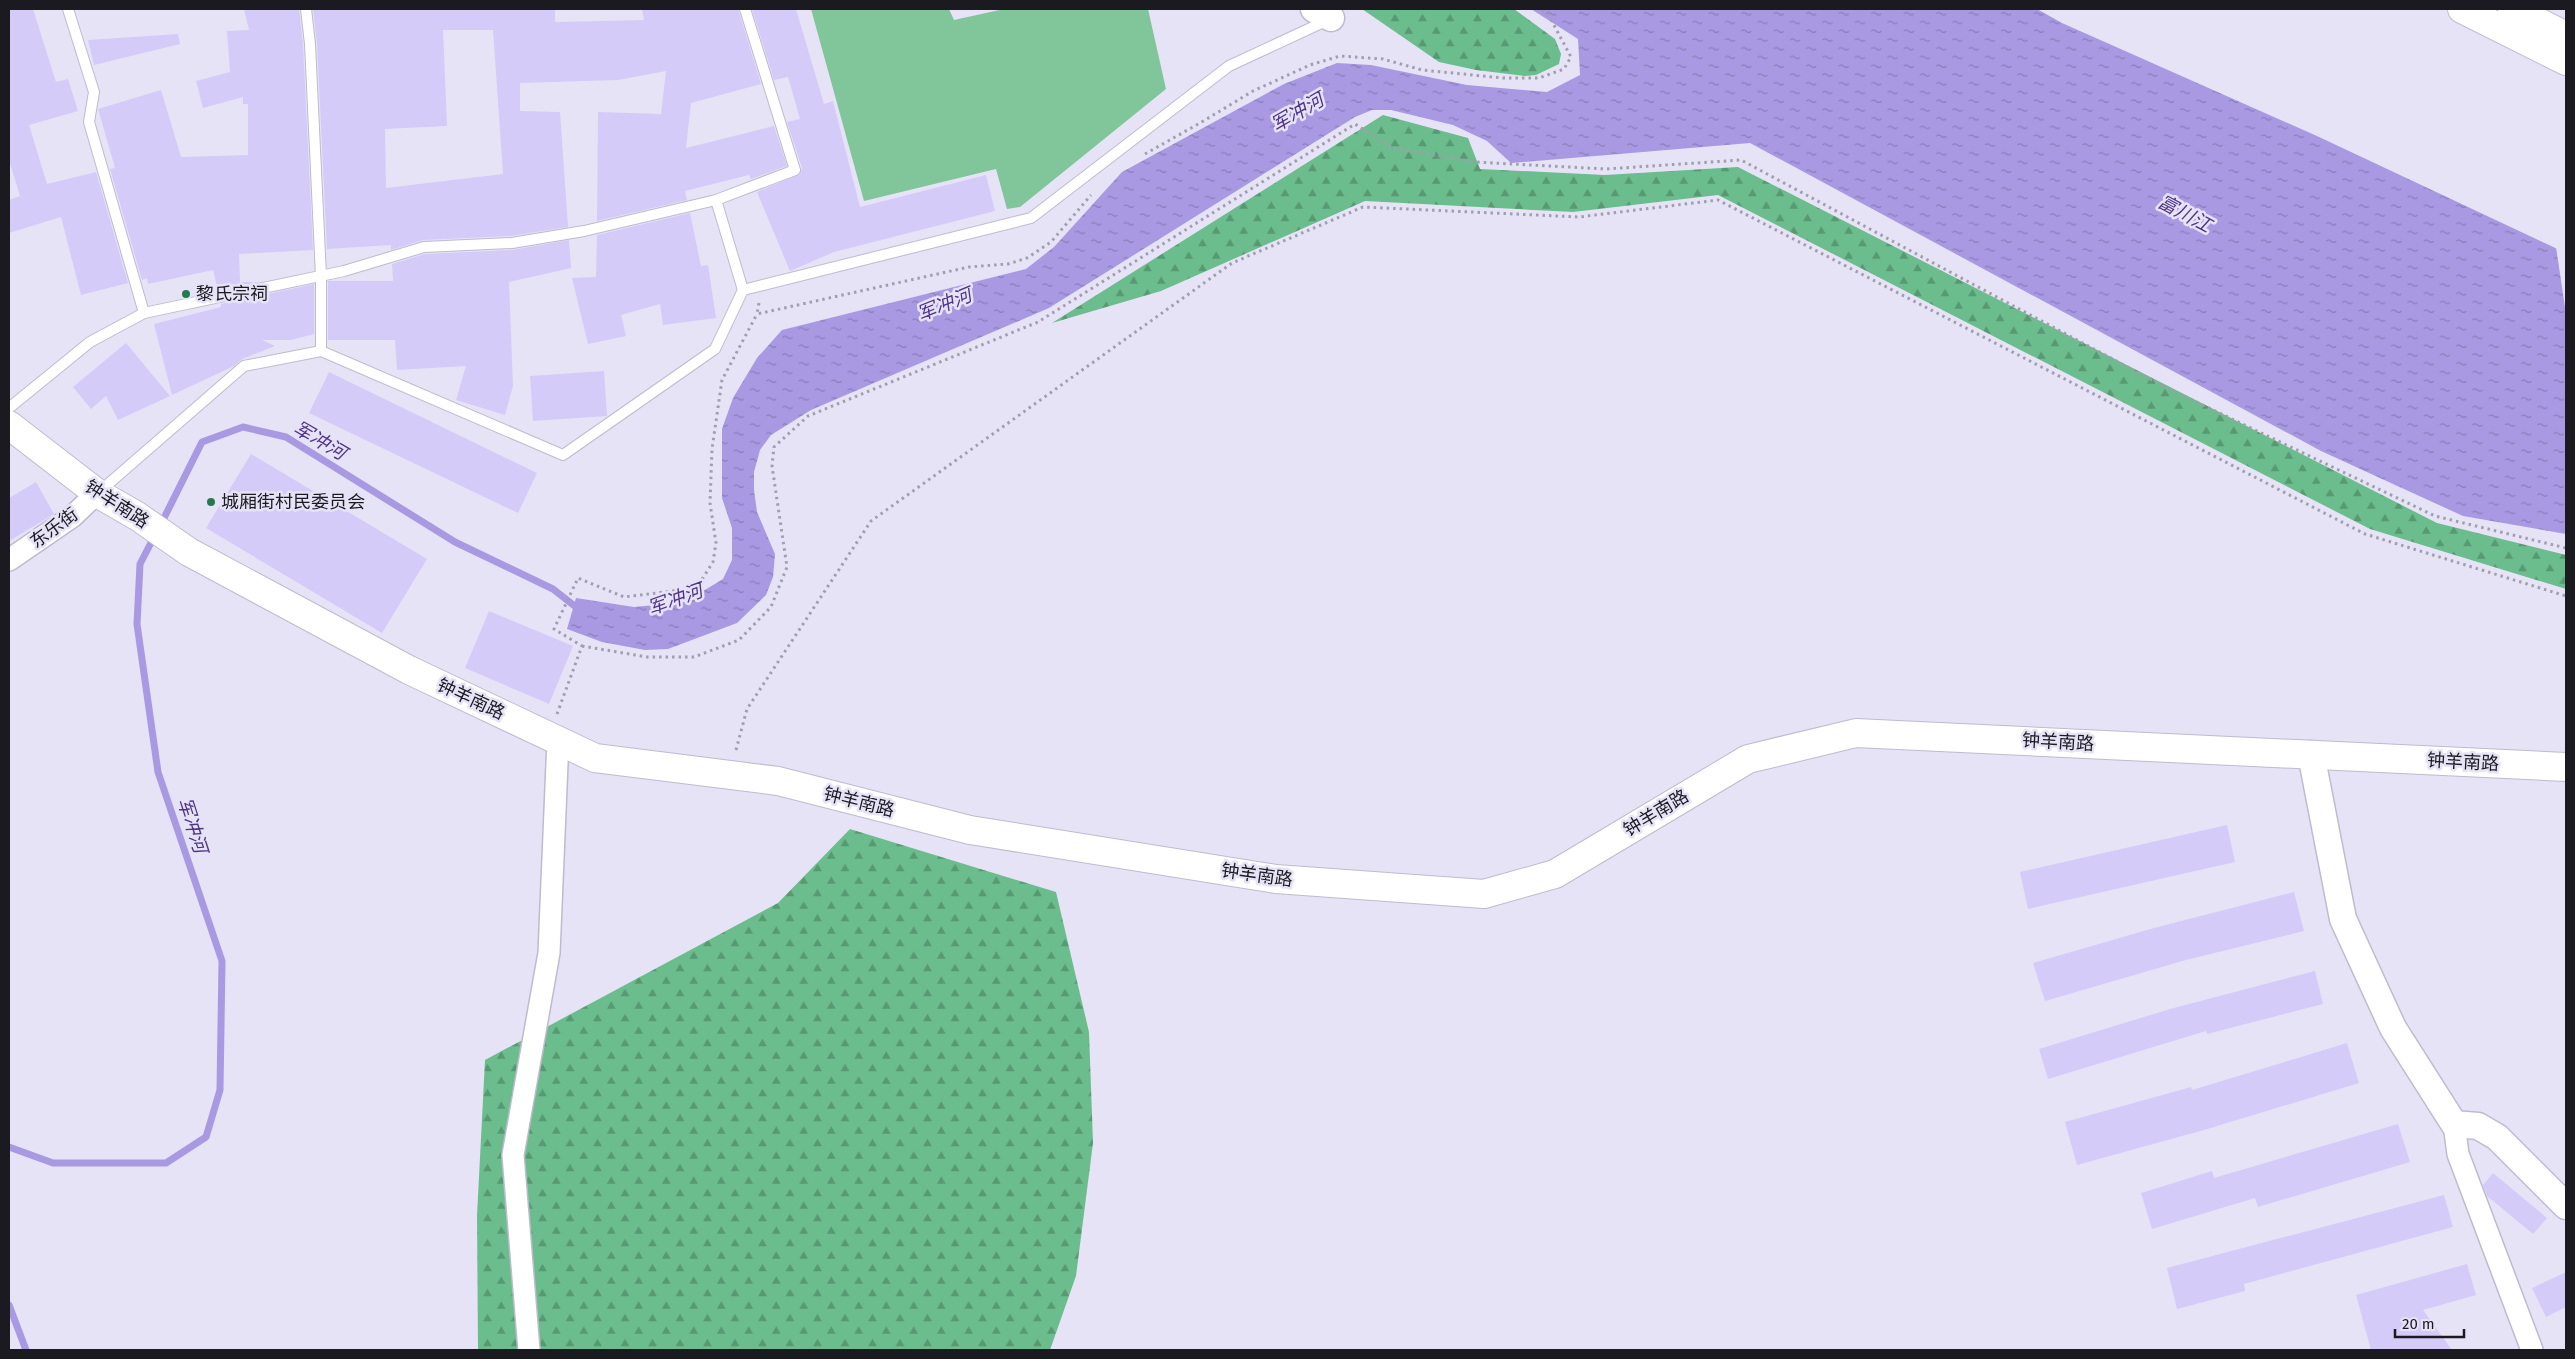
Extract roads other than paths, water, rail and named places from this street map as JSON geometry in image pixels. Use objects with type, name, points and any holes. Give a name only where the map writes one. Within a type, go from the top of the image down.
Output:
[{"type":"main road","points":[[2462,9],[2566,61]]},
{"type":"main road","points":[[2512,9],[2566,36]]},
{"type":"main road","name":"钟羊南路","points":[[9,425],[97,493],[137,516],[189,552],[410,670],[595,758],[778,781],[970,830],[1276,879],[1484,894],[1555,874],[1748,759],[1856,732],[2566,767]]},
{"type":"street","name":"东乐街","points":[[9,560],[74,516],[97,493]]},
{"type":"street","points":[[529,1350],[514,1156],[549,954],[554,738]]},
{"type":"street","points":[[2311,754],[2343,919],[2393,1028],[2454,1124],[2458,1154],[2532,1350]]},
{"type":"street","points":[[2454,1124],[2478,1126],[2497,1137],[2566,1206]]},
{"type":"lane","points":[[68,9],[94,92],[90,122],[144,313]]},
{"type":"lane","points":[[306,9],[310,44],[321,276],[321,351]]},
{"type":"lane","points":[[9,408],[90,342],[144,313],[321,276],[424,247],[512,243],[566,234],[716,200],[795,170],[745,9]]},
{"type":"lane","points":[[743,290],[1032,218],[1229,66],[1323,13]]},
{"type":"lane","points":[[97,493],[244,366],[321,351],[563,455],[715,349],[743,290],[716,200]]},
{"type":"water","name":"富川江","points":[[1531,9],[2037,9],[2062,23],[2317,136],[2566,253],[2566,534],[2463,516],[2321,451],[1750,143],[1511,163],[1487,141],[1453,125],[1391,110],[1372,110],[1355,117],[1049,308],[811,410],[771,435],[760,450],[754,472],[754,490],[757,512],[775,554],[773,577],[766,595],[737,623],[668,649],[645,650],[602,642],[567,629],[576,598],[634,607],[685,602],[723,579],[732,560],[732,528],[722,498],[722,429],[733,398],[757,358],[782,330],[1026,269],[1054,247],[1122,172],[1284,84],[1337,63],[1371,65],[1467,85],[1547,92],[1580,75],[1578,39]]},
{"type":"waterway","name":"军冲河","points":[[160,526],[202,442],[243,427],[286,437],[455,542],[553,589],[581,611]]},
{"type":"waterway","name":"军冲河","points":[[9,1147],[53,1163],[166,1163],[206,1137],[220,1090],[222,961],[158,772],[137,624],[140,564],[155,535]]},
{"type":"waterway","name":"军冲河","points":[[9,1305],[26,1350]]},
{"type":"place","name":"黎氏宗祠","points":[[186,294]]},
{"type":"place","name":"城厢街村民委员会","points":[[211,502]]}]
